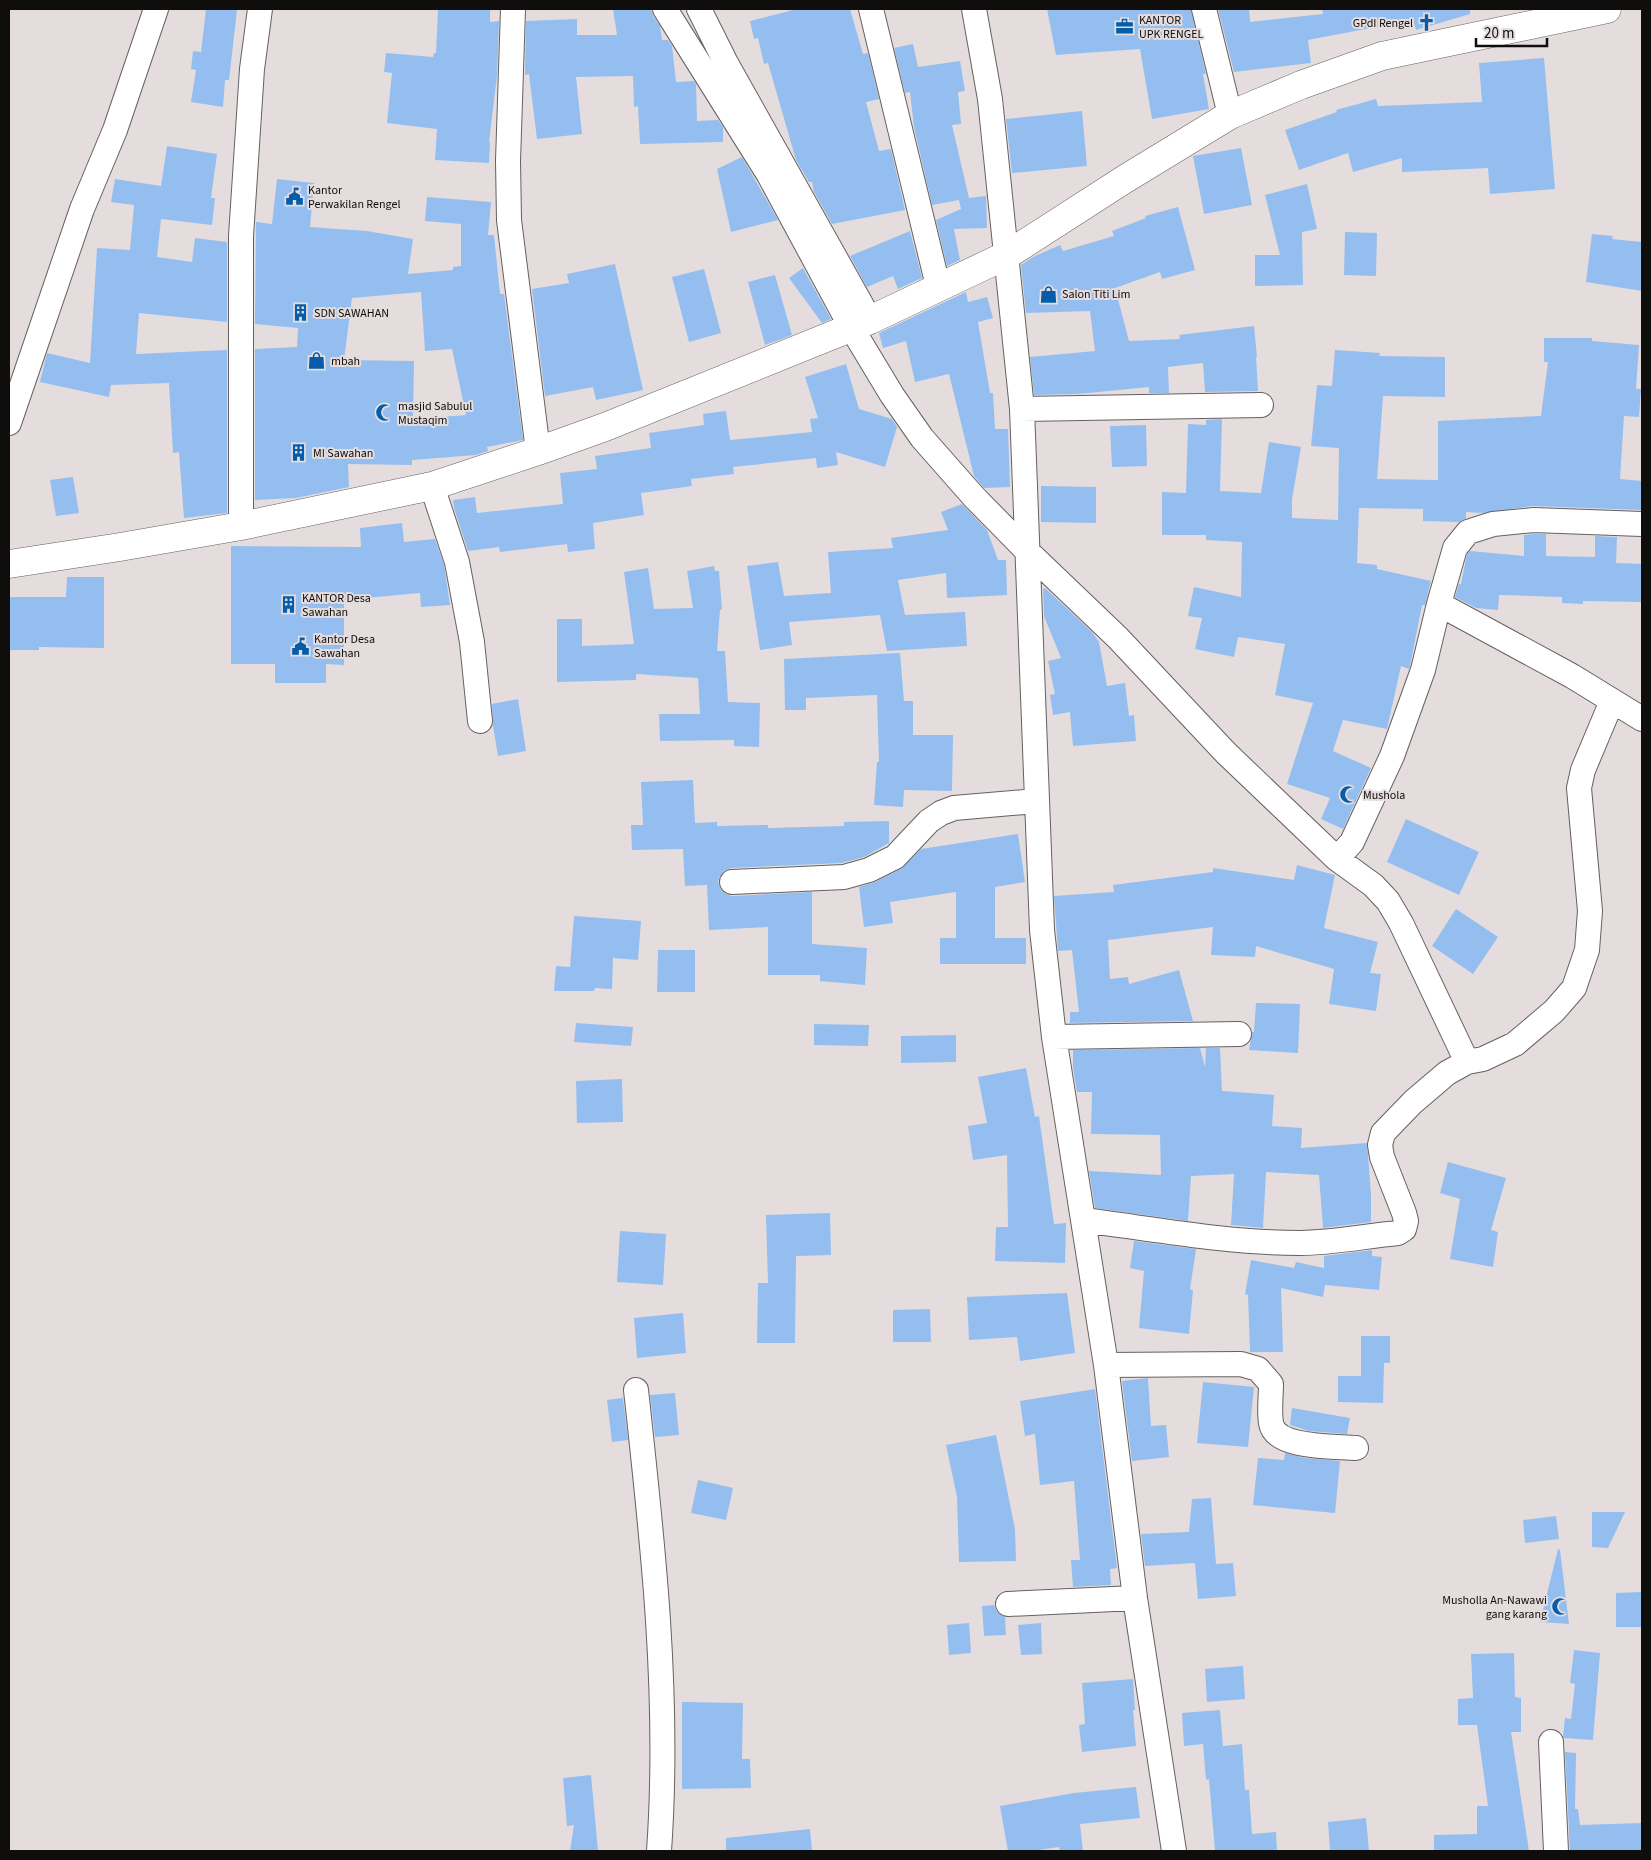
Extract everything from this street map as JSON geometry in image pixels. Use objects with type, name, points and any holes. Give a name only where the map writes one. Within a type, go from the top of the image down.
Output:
[{"type":"street","points":[[9,423],[82,209],[115,130],[156,9]]},
{"type":"street","points":[[242,526],[241,236],[252,69],[260,9]]},
{"type":"street","points":[[513,9],[508,161],[509,220],[538,451]]},
{"type":"street","points":[[699,9],[860,324],[892,395],[922,438],[974,497],[1026,543],[1226,753],[1344,851],[1388,901],[1402,923],[1475,1061]]},
{"type":"street","points":[[870,9],[938,286]]},
{"type":"street","points":[[974,9],[990,99],[1022,409],[1042,930],[1054,1038],[1106,1365],[1135,1598],[1174,1851]]},
{"type":"street","points":[[1204,9],[1230,115]]},
{"type":"street","points":[[9,564],[242,526],[432,486],[538,451],[860,324],[1007,255],[1117,184],[1230,115],[1301,85],[1382,56],[1606,9]]},
{"type":"street","points":[[670,10],[860,324]]},
{"type":"street","points":[[1022,409],[1261,405]]},
{"type":"street","points":[[432,486],[461,580],[472,642],[480,721]]},
{"type":"street","points":[[1344,851],[1392,756],[1420,679],[1455,548],[1468,532],[1493,524],[1534,520],[1642,524]]},
{"type":"street","points":[[1439,604],[1572,676],[1642,719]]},
{"type":"street","points":[[1083,1220],[1198,1235],[1281,1242],[1319,1242],[1398,1233],[1404,1229],[1406,1221],[1404,1214],[1382,1157],[1380,1139],[1383,1133],[1413,1102],[1447,1074],[1516,1044],[1554,1011],[1574,988],[1587,950],[1590,911],[1579,788],[1583,770],[1612,701]]},
{"type":"street","points":[[732,882],[844,877],[870,870],[895,857],[929,821],[941,813],[954,808],[1036,801]]},
{"type":"street","points":[[1054,1038],[1239,1034]]},
{"type":"street","points":[[1106,1365],[1242,1364],[1258,1369],[1271,1384],[1271,1424],[1281,1438],[1295,1443],[1356,1448]]},
{"type":"street","points":[[636,1390],[655,1562],[662,1686],[663,1795],[659,1851]]},
{"type":"street","points":[[1008,1604],[1135,1598]]},
{"type":"street","points":[[1551,1742],[1556,1851]]},
{"type":"building","points":[[206,9],[237,10],[229,80],[225,80],[223,107],[191,102],[196,70],[191,69],[193,51],[201,52]]},
{"type":"building","points":[[438,9],[490,9],[490,22],[499,21],[497,76],[489,142],[489,163],[435,160],[437,129],[387,123],[392,73],[384,72],[386,53],[433,57],[434,53],[436,53]]},
{"type":"building","points":[[613,9],[651,9],[653,16],[660,26],[662,40],[668,40],[672,46],[676,82],[694,81],[696,84],[697,121],[718,120],[723,127],[723,142],[640,144],[638,106],[634,107],[633,76],[576,77],[582,134],[537,139],[529,74],[525,75],[526,21],[577,19],[577,35],[617,35]]},
{"type":"building","points":[[797,9],[850,9],[863,54],[868,53],[879,99],[866,102],[879,151],[891,149],[905,210],[832,224],[814,192],[812,182],[809,182],[796,160],[768,63],[764,64],[758,38],[754,39],[750,21]]},
{"type":"building","points":[[1047,9],[1191,9],[1206,74],[1203,74],[1209,109],[1152,119],[1140,49],[1056,55]]},
{"type":"building","points":[[1218,9],[1249,9],[1250,22],[1323,14],[1322,9],[1470,9],[1470,14],[1416,30],[1413,20],[1308,40],[1311,63],[1234,72]]},
{"type":"building","points":[[913,44],[918,67],[960,61],[965,91],[958,92],[961,124],[952,125],[969,198],[986,196],[987,228],[954,229],[960,260],[947,266],[936,220],[961,209],[959,200],[932,205],[914,127],[910,92],[905,93],[894,48]]},
{"type":"building","points":[[1544,58],[1555,189],[1490,194],[1488,168],[1402,172],[1402,158],[1353,172],[1348,153],[1299,170],[1285,130],[1337,112],[1336,110],[1376,99],[1378,106],[1482,102],[1479,63]]},
{"type":"building","points":[[1082,111],[1087,166],[1012,173],[1006,119]]},
{"type":"building","points":[[167,146],[217,154],[211,198],[215,198],[212,225],[161,219],[157,257],[192,262],[195,238],[227,242],[227,322],[139,313],[136,354],[227,350],[227,513],[184,518],[179,452],[173,453],[169,383],[111,385],[109,397],[40,382],[47,353],[90,363],[97,248],[130,250],[134,205],[111,202],[115,179],[161,186]]},
{"type":"building","points":[[1241,148],[1252,205],[1204,214],[1193,156]]},
{"type":"building","points":[[742,157],[778,220],[731,232],[717,169]]},
{"type":"building","points":[[277,179],[314,183],[310,227],[367,231],[413,239],[408,274],[453,270],[453,267],[461,266],[461,224],[425,221],[427,197],[491,202],[488,235],[494,235],[500,294],[504,294],[523,440],[487,447],[488,451],[476,455],[412,460],[412,465],[348,464],[349,487],[296,498],[255,500],[255,349],[297,347],[298,328],[255,324],[256,222],[272,224]],"holes":[[[421,292],[425,351],[452,349],[466,415],[413,419],[414,361],[344,360],[352,298]]]},
{"type":"building","points":[[1307,184],[1317,229],[1302,232],[1303,285],[1255,286],[1255,255],[1280,255],[1265,195]]},
{"type":"building","points":[[1178,207],[1195,270],[1162,279],[1160,272],[1115,288],[1129,341],[1180,339],[1179,335],[1254,326],[1258,391],[1205,392],[1203,363],[1168,367],[1169,393],[1149,393],[1149,387],[1078,394],[1034,395],[1030,357],[1095,351],[1090,311],[1026,313],[1021,265],[1033,257],[1060,245],[1063,251],[1114,236],[1112,231],[1146,218],[1145,216]]},
{"type":"building","points":[[910,231],[922,278],[898,289],[893,276],[867,287],[850,256]]},
{"type":"building","points":[[1345,232],[1377,233],[1376,276],[1344,275]]},
{"type":"building","points":[[1592,234],[1613,236],[1612,239],[1642,242],[1642,291],[1586,282]]},
{"type":"building","points":[[615,264],[643,390],[596,400],[593,387],[545,396],[532,289],[569,283],[567,274]]},
{"type":"building","points":[[803,268],[831,319],[822,323],[789,278]]},
{"type":"building","points":[[704,269],[721,333],[689,342],[672,277]]},
{"type":"building","points":[[775,275],[792,335],[765,345],[748,282]]},
{"type":"building","points":[[966,292],[968,302],[987,297],[993,318],[978,322],[990,393],[993,393],[995,429],[1008,429],[1010,487],[984,488],[974,476],[949,374],[915,382],[906,341],[883,348],[879,333]]},
{"type":"building","points":[[1544,338],[1592,338],[1592,341],[1639,345],[1636,389],[1641,389],[1639,417],[1624,416],[1620,479],[1642,481],[1642,510],[1533,506],[1483,513],[1466,512],[1466,518],[1459,522],[1423,521],[1423,509],[1359,508],[1357,563],[1377,565],[1377,569],[1431,581],[1425,605],[1422,605],[1409,669],[1401,666],[1387,729],[1343,720],[1333,751],[1371,768],[1343,829],[1321,819],[1330,798],[1287,784],[1313,703],[1275,695],[1285,644],[1238,637],[1234,657],[1195,649],[1202,618],[1188,616],[1194,587],[1241,597],[1242,542],[1206,540],[1206,535],[1162,535],[1162,492],[1186,493],[1188,424],[1206,425],[1206,420],[1222,419],[1220,491],[1261,493],[1269,442],[1301,447],[1292,499],[1292,518],[1338,520],[1339,448],[1311,446],[1317,385],[1332,386],[1335,350],[1380,353],[1379,356],[1445,357],[1445,397],[1383,396],[1377,479],[1438,480],[1438,421],[1541,416],[1548,362],[1544,362]]},
{"type":"building","points":[[846,364],[859,409],[892,419],[897,427],[885,467],[836,452],[838,465],[817,468],[816,458],[733,467],[734,474],[691,479],[692,486],[641,493],[644,515],[593,523],[595,549],[568,552],[567,544],[500,552],[499,547],[468,551],[453,500],[475,497],[477,513],[563,504],[560,473],[597,469],[595,456],[651,448],[649,433],[704,425],[703,414],[726,411],[730,440],[812,432],[810,419],[818,418],[805,377]]},
{"type":"building","points":[[1146,425],[1147,466],[1112,467],[1110,426]]},
{"type":"building","points":[[73,477],[79,513],[56,516],[50,480]]},
{"type":"building","points":[[1041,486],[1096,487],[1096,523],[1041,522]]},
{"type":"building","points":[[962,504],[987,530],[998,560],[1006,560],[1007,595],[947,598],[946,573],[898,580],[905,615],[965,612],[967,646],[887,651],[880,615],[789,622],[792,645],[760,650],[747,566],[778,562],[784,596],[831,593],[828,552],[893,548],[891,538],[948,530],[941,512]]},
{"type":"building","name":"KANTOR Desa Sawahan","points":[[402,523],[404,542],[435,539],[444,565],[450,605],[421,607],[420,593],[344,600],[344,665],[326,664],[326,683],[275,683],[275,664],[231,664],[231,546],[361,547],[360,528]]},
{"type":"building","points":[[1546,534],[1546,556],[1595,557],[1595,536],[1617,537],[1616,563],[1642,564],[1642,602],[1583,601],[1583,604],[1562,603],[1562,597],[1499,595],[1498,610],[1476,608],[1455,597],[1459,584],[1461,584],[1467,554],[1470,551],[1524,556],[1524,535]]},
{"type":"building","points":[[714,566],[715,571],[719,571],[722,609],[720,610],[717,651],[725,651],[728,702],[760,703],[759,747],[734,746],[734,740],[660,741],[659,714],[700,714],[698,678],[636,674],[636,680],[557,682],[557,619],[582,619],[582,646],[634,644],[624,572],[648,568],[654,609],[693,608],[687,571]]},
{"type":"building","points":[[67,577],[104,577],[104,648],[39,647],[39,650],[9,650],[9,597],[66,597]]},
{"type":"building","points":[[1045,588],[1092,632],[1099,642],[1107,686],[1125,683],[1129,716],[1134,715],[1136,741],[1073,746],[1070,712],[1053,715],[1050,695],[1055,694],[1048,661],[1061,658],[1044,616],[1043,589]]},
{"type":"building","points":[[900,653],[904,701],[913,701],[913,735],[953,735],[952,791],[904,790],[903,807],[874,805],[877,762],[879,762],[877,695],[806,698],[806,710],[785,710],[784,659]]},
{"type":"building","points":[[518,699],[526,751],[498,756],[493,726],[492,704]]},
{"type":"building","points":[[693,780],[695,823],[717,822],[717,826],[768,825],[768,828],[844,826],[844,822],[889,821],[889,843],[864,857],[842,863],[731,868],[724,871],[718,882],[721,890],[732,896],[812,892],[812,944],[867,948],[865,985],[820,981],[820,975],[768,975],[768,927],[709,930],[707,885],[685,886],[683,849],[632,850],[631,825],[643,825],[641,782]]},
{"type":"building","points":[[1406,819],[1479,852],[1459,895],[1387,862]]},
{"type":"building","points":[[1018,834],[1025,882],[995,887],[995,938],[1026,938],[1026,964],[940,964],[940,938],[956,938],[956,892],[890,902],[893,923],[864,927],[859,887],[875,882],[901,869],[921,849]]},
{"type":"building","points":[[1297,865],[1335,875],[1324,928],[1378,942],[1370,973],[1381,974],[1376,1011],[1329,1004],[1334,969],[1256,946],[1255,957],[1211,955],[1213,927],[1108,940],[1110,979],[1128,977],[1129,984],[1179,970],[1193,1021],[1070,1023],[1070,1012],[1079,1012],[1072,950],[1058,951],[1054,896],[1114,892],[1113,885],[1213,872],[1213,868],[1294,880]]},
{"type":"building","points":[[1456,909],[1498,937],[1473,974],[1432,946]]},
{"type":"building","points":[[574,916],[641,921],[638,960],[613,958],[612,989],[595,988],[594,991],[554,991],[556,966],[570,967]]},
{"type":"building","points":[[658,950],[695,950],[695,992],[657,992]]},
{"type":"building","points":[[1256,1003],[1300,1004],[1298,1053],[1249,1050],[1252,1032],[1254,1032]]},
{"type":"building","points":[[576,1023],[633,1027],[631,1046],[574,1042]]},
{"type":"building","points":[[814,1024],[869,1025],[868,1046],[814,1045]]},
{"type":"building","points":[[956,1035],[956,1062],[901,1063],[901,1036]]},
{"type":"building","points":[[1200,1048],[1205,1067],[1206,1048],[1220,1048],[1222,1091],[1274,1095],[1272,1126],[1302,1128],[1301,1148],[1367,1143],[1371,1222],[1323,1228],[1319,1175],[1266,1172],[1263,1228],[1231,1225],[1234,1174],[1191,1176],[1188,1221],[1095,1208],[1089,1171],[1161,1175],[1160,1135],[1091,1134],[1092,1092],[1077,1092],[1073,1068],[1073,1050]]},
{"type":"building","points":[[1026,1068],[1035,1117],[1039,1116],[1054,1224],[1066,1223],[1065,1263],[995,1261],[996,1227],[1008,1227],[1007,1155],[973,1160],[968,1126],[987,1123],[978,1077]]},
{"type":"building","points":[[622,1079],[623,1122],[577,1123],[576,1081]]},
{"type":"building","points":[[1448,1162],[1506,1178],[1491,1230],[1498,1232],[1493,1267],[1450,1259],[1460,1199],[1440,1193]]},
{"type":"building","points":[[830,1213],[831,1255],[796,1256],[795,1343],[757,1343],[758,1283],[768,1283],[766,1215]]},
{"type":"building","points":[[620,1231],[666,1234],[663,1285],[617,1282]]},
{"type":"building","points":[[1134,1241],[1196,1249],[1190,1289],[1193,1290],[1189,1334],[1139,1328],[1144,1271],[1130,1268]]},
{"type":"building","points":[[1372,1250],[1372,1256],[1382,1257],[1379,1290],[1325,1285],[1323,1297],[1281,1288],[1283,1352],[1250,1352],[1248,1295],[1245,1294],[1251,1260],[1294,1268],[1296,1262],[1324,1268],[1324,1256]]},
{"type":"building","points":[[1067,1293],[1075,1353],[1020,1361],[1017,1337],[969,1340],[967,1297]]},
{"type":"building","points":[[930,1309],[931,1342],[893,1342],[893,1310]]},
{"type":"building","points":[[683,1313],[686,1353],[637,1358],[634,1318]]},
{"type":"building","points":[[1361,1336],[1390,1336],[1390,1363],[1384,1363],[1383,1403],[1338,1402],[1338,1376],[1361,1376]]},
{"type":"building","points":[[1148,1378],[1151,1426],[1166,1425],[1169,1457],[1132,1461],[1122,1381]]},
{"type":"building","points":[[1203,1382],[1254,1387],[1248,1447],[1197,1443]]},
{"type":"building","points":[[1095,1389],[1117,1568],[1110,1569],[1111,1585],[1073,1587],[1071,1560],[1080,1560],[1074,1481],[1040,1485],[1035,1434],[1025,1436],[1020,1401]]},
{"type":"building","points":[[675,1393],[679,1435],[655,1437],[650,1395]]},
{"type":"building","points":[[623,1398],[628,1440],[612,1442],[607,1400]]},
{"type":"building","points":[[1292,1408],[1350,1418],[1347,1434],[1309,1431],[1290,1425]]},
{"type":"building","points":[[996,1435],[1015,1529],[1016,1561],[959,1562],[957,1497],[946,1445]]},
{"type":"building","points":[[1285,1453],[1305,1458],[1340,1461],[1335,1513],[1253,1505],[1258,1458],[1284,1460]]},
{"type":"building","points":[[698,1480],[733,1488],[726,1520],[691,1513]]},
{"type":"building","points":[[1211,1498],[1216,1564],[1233,1563],[1236,1596],[1198,1599],[1195,1563],[1145,1566],[1141,1534],[1189,1532],[1192,1499]]},
{"type":"building","points":[[1592,1512],[1625,1512],[1608,1548],[1592,1547]]},
{"type":"building","points":[[1556,1516],[1559,1539],[1525,1543],[1523,1520]]},
{"type":"building","name":"Musholla An-Nawawi gang karang","points":[[1558,1549],[1560,1550],[1569,1624],[1540,1622]]},
{"type":"building","points":[[1642,1592],[1642,1627],[1616,1627],[1616,1593]]},
{"type":"building","points":[[994,1605],[997,1612],[1005,1617],[1006,1635],[984,1636],[982,1606]]},
{"type":"building","points":[[969,1623],[971,1653],[949,1655],[947,1625]]},
{"type":"building","points":[[1041,1623],[1042,1654],[1021,1655],[1018,1625]]},
{"type":"building","points":[[1574,1650],[1600,1653],[1593,1740],[1563,1737],[1565,1718],[1571,1719],[1575,1684],[1570,1683]]},
{"type":"building","points":[[1514,1653],[1515,1697],[1521,1698],[1521,1732],[1511,1732],[1529,1851],[1434,1851],[1434,1835],[1477,1834],[1477,1806],[1488,1806],[1477,1725],[1458,1725],[1458,1699],[1473,1698],[1471,1654]]},
{"type":"building","points":[[1243,1666],[1245,1699],[1207,1702],[1205,1669]]},
{"type":"building","points":[[1133,1679],[1136,1746],[1082,1752],[1079,1725],[1085,1724],[1082,1683]]},
{"type":"building","points":[[682,1702],[743,1703],[742,1759],[750,1759],[751,1788],[682,1789]]},
{"type":"building","points":[[1220,1710],[1223,1746],[1242,1744],[1245,1790],[1249,1790],[1252,1834],[1276,1832],[1277,1851],[1215,1851],[1209,1779],[1206,1780],[1203,1744],[1184,1746],[1182,1713]]},
{"type":"building","points":[[1565,1752],[1576,1753],[1575,1809],[1578,1809],[1580,1825],[1642,1823],[1642,1850],[1570,1851]]},
{"type":"building","points":[[591,1775],[598,1851],[570,1851],[574,1825],[567,1826],[563,1778]]},
{"type":"building","points":[[1136,1787],[1140,1818],[1080,1824],[1083,1851],[1060,1851],[1059,1847],[1032,1851],[1008,1851],[1000,1806],[1074,1793]]},
{"type":"building","points":[[1366,1818],[1369,1851],[1330,1851],[1328,1822]]},
{"type":"building","points":[[810,1829],[812,1851],[726,1851],[726,1838]]},
{"type":"place","name":"GPdI Rengel","points":[[1427,23]]},
{"type":"place","name":"KANTOR UPK RENGEL","points":[[1125,27]]},
{"type":"place","name":"Kantor Perwakilan Rengel","points":[[294,197]]},
{"type":"place","name":"Salon Titi Lim","points":[[1048,294]]},
{"type":"place","name":"SDN SAWAHAN","points":[[300,313]]},
{"type":"place","name":"mbah","points":[[317,361]]},
{"type":"place","name":"masjid Sabulul Mustaqim","points":[[384,413]]},
{"type":"place","name":"MI Sawahan","points":[[299,453]]},
{"type":"place","name":"KANTOR Desa Sawahan","points":[[288,605]]},
{"type":"place","name":"Kantor Desa Sawahan","points":[[300,646]]},
{"type":"place","name":"Mushola","points":[[1349,795]]},
{"type":"place","name":"Musholla An-Nawawi gang karang","points":[[1561,1607]]}]
